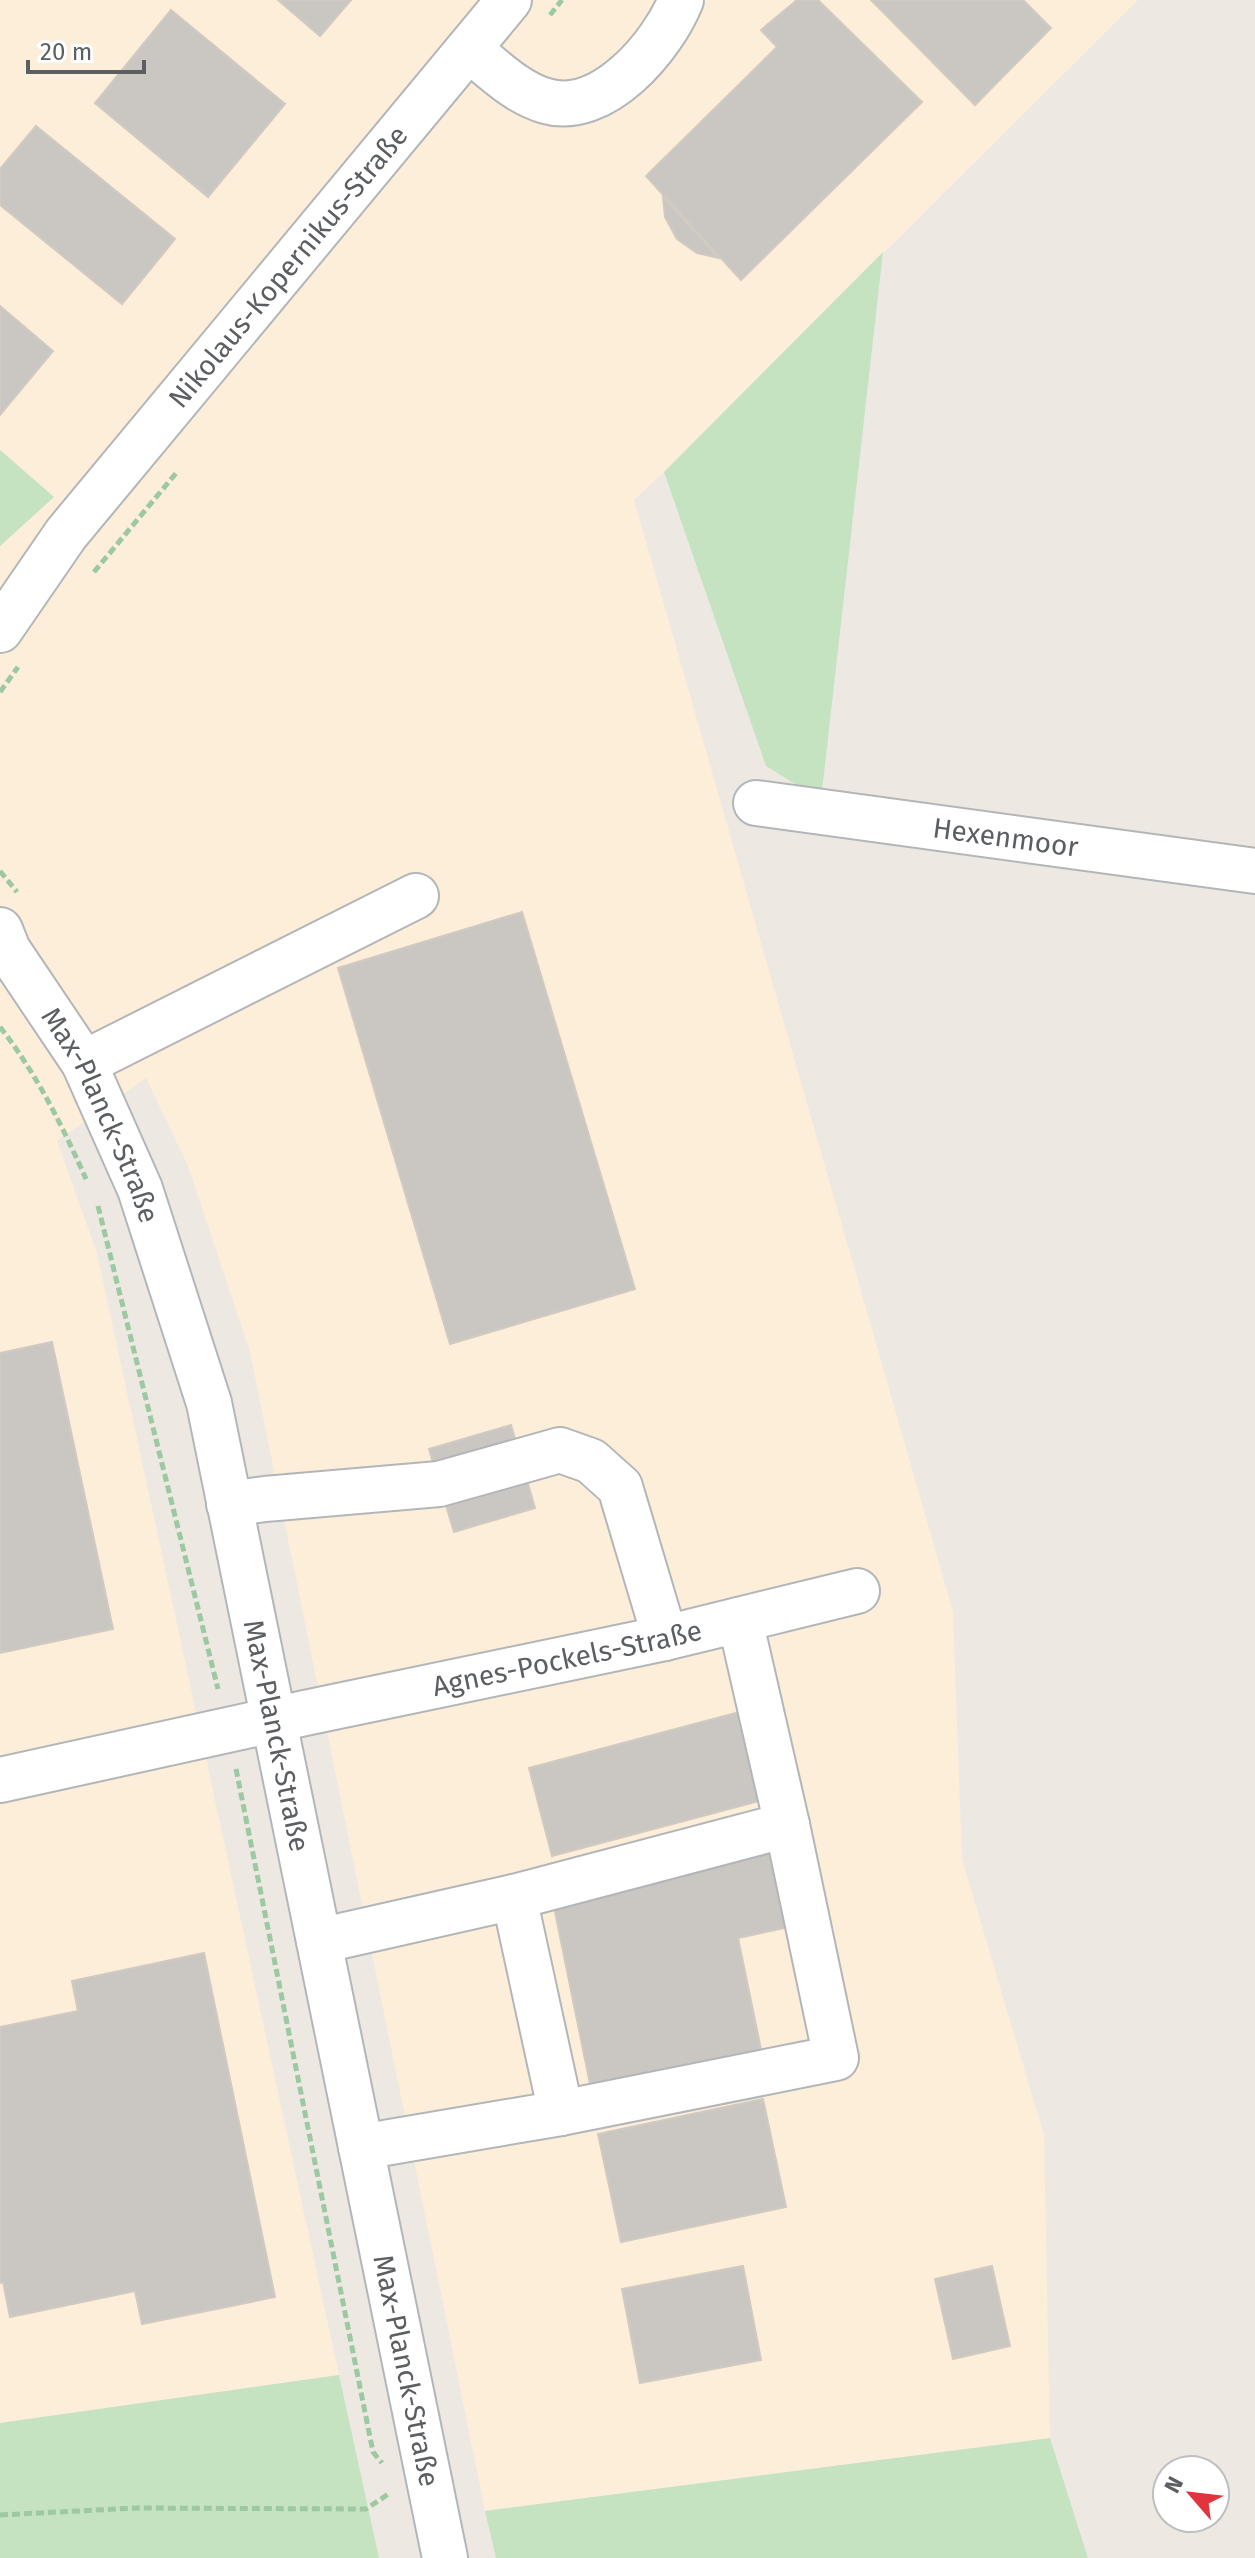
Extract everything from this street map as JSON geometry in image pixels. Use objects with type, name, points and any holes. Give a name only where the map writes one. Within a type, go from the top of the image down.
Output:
[{"type":"street","name":"Nikolaus-Kopernikus-Straße","points":[[0,630],[66,534],[509,0]]},
{"type":"street","points":[[469,49],[507,80],[547,102],[596,97],[629,74],[659,41],[681,0]]},
{"type":"street","name":"Nikolaus-Kopernikus-Straße","points":[[0,599],[66,534]]},
{"type":"street","name":"Hexenmoor","points":[[756,803],[1255,871]]},
{"type":"street","points":[[84,1063],[416,896]]},
{"type":"street","name":"Max-Planck-Straße","points":[[3,941],[84,1063],[140,1189],[209,1403],[445,2558]]},
{"type":"street","points":[[229,1504],[439,1484],[560,1450],[591,1461],[620,1487],[665,1638]]},
{"type":"street","name":"Agnes-Pockels-Straße","points":[[0,1780],[665,1638],[857,1591]]},
{"type":"street","points":[[361,2147],[561,2113],[836,2058],[740,1620]]},
{"type":"street","points":[[319,1941],[514,1897],[787,1825]]},
{"type":"street","points":[[514,1897],[561,2113]]},
{"type":"path","points":[[0,1027],[20,1052],[56,1115],[86,1180]]},
{"type":"path","points":[[92,1193],[98,1206],[217,1688]]},
{"type":"path","points":[[236,1773],[373,2452],[382,2464]]},
{"type":"path","points":[[0,2515],[136,2508],[366,2509],[401,2486]]},
{"type":"shaded area","points":[[0,0],[1138,0],[634,500],[953,1612],[962,1859],[1044,2135],[1050,2438],[485,2511],[250,1352],[188,1166],[146,1078],[57,1141],[97,1253],[339,2375],[0,2423],[0,546],[54,497],[0,450]]},
{"type":"green space","points":[[883,252],[821,800],[766,766],[664,472]]},
{"type":"green space","points":[[0,450],[54,497],[0,546]]},
{"type":"green space","points":[[339,2375],[379,2558],[0,2558],[0,2423]]},
{"type":"green space","points":[[1050,2438],[1088,2558],[496,2558],[485,2511]]},
{"type":"building","points":[[278,0],[351,0],[320,36]]},
{"type":"building","points":[[797,0],[818,0],[922,102],[741,280],[646,176],[777,47],[761,30]]},
{"type":"building","points":[[871,0],[1023,0],[1051,28],[975,105]]},
{"type":"building","points":[[171,10],[285,104],[208,197],[95,103]]},
{"type":"building","points":[[36,126],[175,239],[122,304],[0,205],[0,169]]},
{"type":"building","points":[[663,197],[719,258],[697,253],[677,239],[665,217]]},
{"type":"building","points":[[0,306],[53,351],[0,415]]},
{"type":"building","points":[[522,912],[635,1289],[450,1344],[338,968]]},
{"type":"building","points":[[52,1342],[113,1629],[0,1653],[0,1353]]},
{"type":"building","points":[[511,1425],[535,1508],[454,1532],[429,1449]]},
{"type":"building","points":[[747,1710],[770,1798],[552,1856],[529,1768]]},
{"type":"building","points":[[775,1852],[789,1927],[738,1938],[763,2059],[592,2094],[552,1897]]},
{"type":"building","points":[[204,1953],[275,2297],[142,2324],[135,2291],[10,2317],[3,2282],[0,2283],[0,2027],[78,2011],[72,1981]]},
{"type":"building","points":[[763,2099],[786,2207],[621,2242],[598,2134]]},
{"type":"building","points":[[743,2266],[761,2360],[640,2383],[622,2289]]},
{"type":"building","points":[[992,2266],[1010,2346],[953,2359],[935,2279]]}]
